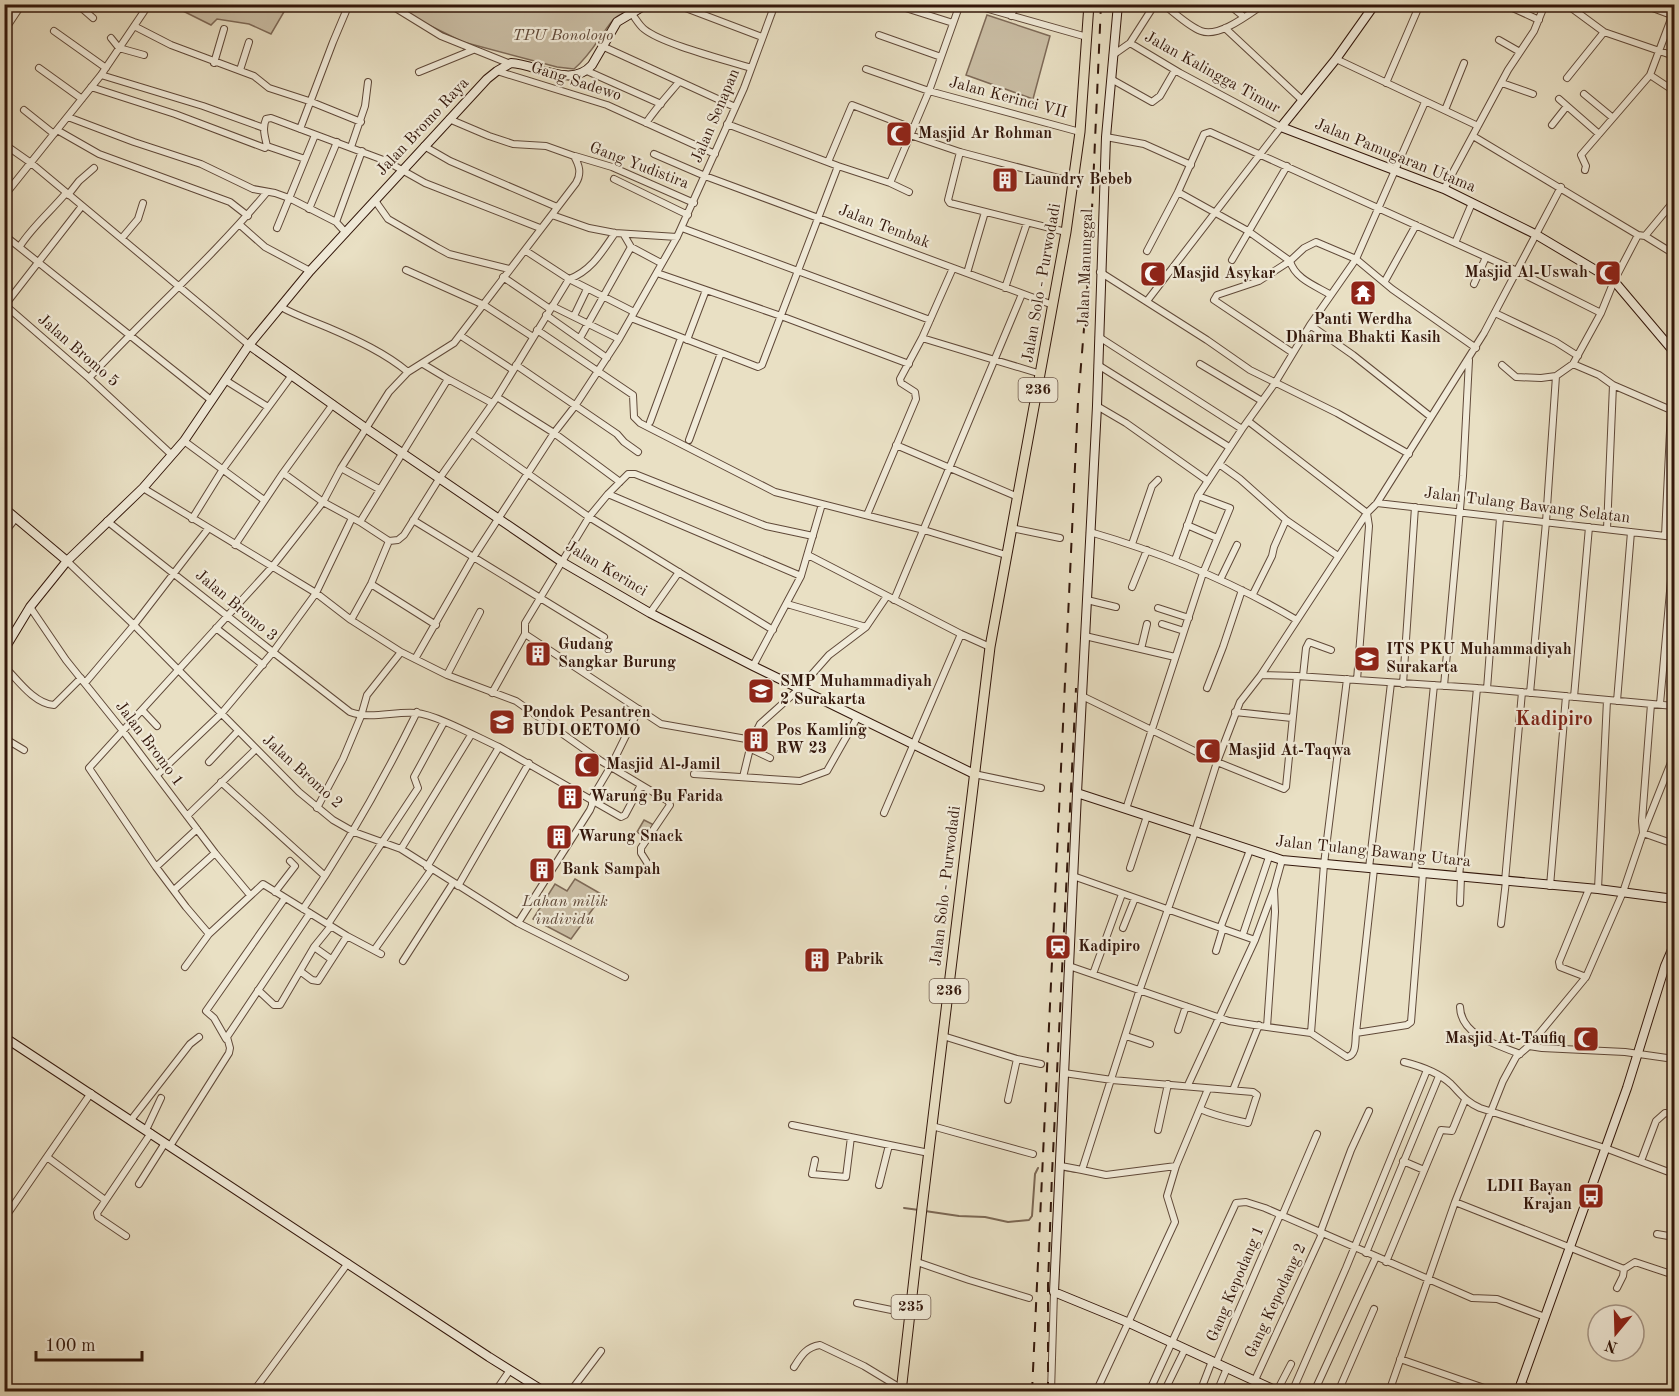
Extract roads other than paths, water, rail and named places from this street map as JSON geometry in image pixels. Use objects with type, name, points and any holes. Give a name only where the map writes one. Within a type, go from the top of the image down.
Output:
[{"type":"main road","name":"Jalan Solo - Purwodadi","points":[[903,1391],[928,1153],[990,647],[1074,182],[1089,4]]},
{"type":"street","points":[[5,4],[16,13]]},
{"type":"street","points":[[4,31],[22,4]]},
{"type":"street","points":[[77,4],[93,18]]},
{"type":"street","points":[[4,196],[101,75],[149,4]]},
{"type":"street","points":[[300,129],[309,101],[349,4]]},
{"type":"street","points":[[389,4],[441,36],[474,50],[508,63],[566,76],[579,75],[587,70],[617,22],[647,4]]},
{"type":"street","points":[[675,4],[762,37]]},
{"type":"street","name":"Jalan Senapan","points":[[415,659],[474,556],[554,433],[575,406],[619,339],[682,228],[735,107],[775,4]]},
{"type":"street","points":[[893,4],[953,23]]},
{"type":"street","points":[[890,183],[929,91],[960,4]]},
{"type":"street","points":[[971,4],[1087,37]]},
{"type":"street","points":[[1011,16],[1016,4]]},
{"type":"street","name":"Jalan Manunggal","points":[[1054,1292],[1089,532],[1097,406],[1106,137],[1118,4]]},
{"type":"street","points":[[1113,55],[1130,43],[1155,4]]},
{"type":"street","points":[[1163,4],[1204,32],[1225,28],[1264,4]]},
{"type":"street","points":[[1228,4],[1244,17]]},
{"type":"street","name":"Jalan Pamugaran Utama","points":[[1375,4],[1281,127],[1444,189],[1535,234],[1614,281],[1674,352]]},
{"type":"street","points":[[1386,84],[1420,4]]},
{"type":"street","points":[[1504,4],[1539,20]]},
{"type":"street","points":[[1444,189],[1502,83],[1534,31],[1545,4]]},
{"type":"street","points":[[1566,4],[1604,32],[1674,56]]},
{"type":"street","points":[[1585,170],[1586,166],[1581,155],[1650,75],[1674,14],[1642,4]]},
{"type":"street","points":[[632,14],[651,34],[751,68]]},
{"type":"street","points":[[134,26],[214,63],[254,76],[269,88],[361,122]]},
{"type":"street","points":[[1225,28],[1302,100]]},
{"type":"street","points":[[214,63],[224,29]]},
{"type":"street","points":[[54,31],[106,68]]},
{"type":"street","points":[[1567,78],[1604,32]]},
{"type":"street","points":[[879,35],[941,57]]},
{"type":"street","points":[[111,38],[119,48],[144,55]]},
{"type":"street","points":[[1499,40],[1520,52]]},
{"type":"street","points":[[240,70],[249,42]]},
{"type":"street","name":"Jalan Kalingga Timur","points":[[1130,43],[1281,127]]},
{"type":"street","points":[[602,46],[735,107]]},
{"type":"street","points":[[419,72],[474,50]]},
{"type":"street","points":[[1335,59],[1478,126]]},
{"type":"street","name":"Jalan Bromo Raya","points":[[4,650],[30,607],[67,561],[143,488],[184,441],[249,345],[310,271],[376,202],[402,169],[449,119],[508,63]]},
{"type":"street","points":[[1445,110],[1464,63]]},
{"type":"street","points":[[39,68],[82,99]]},
{"type":"street","name":"Jalan Kerinci VII","points":[[866,69],[929,91],[1080,132]]},
{"type":"street","points":[[587,70],[661,104]]},
{"type":"street","points":[[1111,79],[1152,102],[1160,96],[1175,70]]},
{"type":"street","name":"Gang Sadewo","points":[[497,71],[607,105],[715,154]]},
{"type":"street","points":[[101,75],[203,106],[264,128]]},
{"type":"street","points":[[1650,75],[1674,91]]},
{"type":"street","points":[[351,147],[366,106],[368,82]]},
{"type":"street","points":[[646,123],[654,110],[679,82]]},
{"type":"street","points":[[1502,83],[1533,94]]},
{"type":"street","points":[[91,87],[175,114],[262,147],[267,145],[305,159]]},
{"type":"street","points":[[1584,94],[1613,118]]},
{"type":"street","points":[[1559,99],[1599,134]]},
{"type":"street","points":[[1175,560],[1198,496],[1356,259],[1425,102]]},
{"type":"street","points":[[828,162],[852,105],[912,128]]},
{"type":"street","points":[[1552,125],[1567,106]]},
{"type":"street","points":[[24,110],[56,132],[99,154],[230,202],[248,216]]},
{"type":"street","points":[[68,117],[201,164],[238,183],[289,198],[336,222],[346,233]]},
{"type":"street","points":[[267,145],[264,128],[268,118],[362,151],[402,169],[425,183],[540,228]]},
{"type":"street","name":"Gang Yudistira","points":[[449,119],[513,144],[546,146],[612,167],[694,203]]},
{"type":"street","points":[[727,124],[909,192]]},
{"type":"street","points":[[1148,302],[1281,127]]},
{"type":"street","points":[[1147,251],[1207,132],[1260,153],[1517,271],[1600,313]]},
{"type":"street","points":[[277,228],[315,135]]},
{"type":"street","points":[[910,135],[960,152],[1074,182]]},
{"type":"street","points":[[1473,136],[1674,254]]},
{"type":"street","points":[[1106,137],[1144,144],[1191,165]]},
{"type":"street","points":[[309,208],[337,142]]},
{"type":"street","points":[[4,144],[31,163],[249,345]]},
{"type":"street","points":[[424,146],[450,161],[558,207]]},
{"type":"street","points":[[336,222],[362,151]]},
{"type":"street","points":[[960,152],[948,200],[950,203],[1066,232]]},
{"type":"street","name":"Jalan Tembak","points":[[654,154],[705,176],[1053,305]]},
{"type":"street","points":[[209,934],[156,867],[90,770],[90,766],[272,567],[322,502],[388,392],[408,372],[454,344],[578,179],[579,169],[574,156]]},
{"type":"street","points":[[526,251],[569,279],[633,315],[684,339],[758,367],[762,365],[838,166]]},
{"type":"street","points":[[1232,260],[1287,166]]},
{"type":"street","points":[[20,246],[29,232],[94,168]]},
{"type":"street","points":[[614,179],[688,215]]},
{"type":"street","points":[[1082,1170],[1140,989],[1196,832],[1235,712],[1338,556],[1377,503],[1476,348],[1561,187]]},
{"type":"street","points":[[89,378],[248,216],[267,192]]},
{"type":"street","points":[[1178,192],[1248,231],[1290,261],[1297,275],[1331,295]]},
{"type":"street","points":[[1502,365],[1516,377],[1541,378],[1556,376],[1573,364],[1614,281],[1642,235],[1674,201]]},
{"type":"street","points":[[376,202],[388,219],[449,254],[509,269]]},
{"type":"street","points":[[122,238],[138,219],[143,203]]},
{"type":"street","points":[[1455,243],[1472,203]]},
{"type":"street","name":"Jalan Bromo 5","points":[[82,206],[5,305],[89,378],[172,455]]},
{"type":"street","points":[[967,273],[985,212]]},
{"type":"street","points":[[552,215],[589,228],[624,235],[677,237]]},
{"type":"street","points":[[1005,288],[1027,223]]},
{"type":"street","points":[[239,224],[265,247],[310,271]]},
{"type":"street","points":[[1385,281],[1416,225]]},
{"type":"street","points":[[682,228],[930,320]]},
{"type":"street","points":[[283,473],[322,502],[360,522],[389,541],[398,540],[497,397],[569,279],[577,276],[597,260],[615,233]]},
{"type":"street","points":[[4,235],[211,400]]},
{"type":"street","points":[[624,235],[631,247],[661,263]]},
{"type":"street","points":[[1293,353],[1214,300],[1217,294],[1259,281],[1290,261],[1304,248],[1317,242],[1356,259],[1392,289],[1476,348]]},
{"type":"street","points":[[580,338],[631,247]]},
{"type":"street","points":[[1474,284],[1486,257]]},
{"type":"street","points":[[867,515],[889,467],[916,396],[915,392],[900,381],[953,268]]},
{"type":"street","points":[[406,270],[484,305],[533,337]]},
{"type":"street","points":[[1100,272],[1250,369],[1337,413],[1408,454]]},
{"type":"street","points":[[657,273],[909,363]]},
{"type":"street","points":[[503,278],[551,307],[619,339]]},
{"type":"street","points":[[574,316],[587,289]]},
{"type":"street","points":[[650,422],[706,290]]},
{"type":"street","points":[[894,600],[1022,294]]},
{"type":"street","points":[[282,307],[304,320],[333,329],[383,353],[408,372]]},
{"type":"street","points":[[1495,313],[1525,326],[1578,356]]},
{"type":"street","points":[[546,315],[607,358]]},
{"type":"street","points":[[1310,325],[1353,355],[1431,417]]},
{"type":"street","points":[[537,330],[633,395],[634,417],[639,423],[775,492],[924,530],[1006,555]]},
{"type":"street","points":[[460,336],[575,406],[617,434],[638,452]]},
{"type":"street","points":[[1099,337],[1242,429]]},
{"type":"street","points":[[922,338],[1041,374]]},
{"type":"street","name":"Jalan Kerinci","points":[[249,345],[366,429],[562,562],[650,613],[857,718],[974,774]]},
{"type":"street","points":[[689,440],[721,353]]},
{"type":"street","points":[[1444,686],[1463,476],[1469,359]]},
{"type":"street","points":[[423,364],[492,403]]},
{"type":"street","points":[[1200,364],[1262,401]]},
{"type":"street","points":[[1573,364],[1599,375],[1613,385],[1671,410]]},
{"type":"street","points":[[1098,365],[1229,447]]},
{"type":"street","points":[[192,519],[223,469],[292,375]]},
{"type":"street","points":[[1530,693],[1546,522],[1556,376]]},
{"type":"street","points":[[360,522],[448,379]]},
{"type":"street","points":[[225,380],[268,407]]},
{"type":"street","points":[[1607,529],[1613,385]]},
{"type":"street","points":[[497,397],[554,433],[620,482]]},
{"type":"street","points":[[1665,536],[1671,410],[1674,398]]},
{"type":"street","points":[[235,544],[333,404]]},
{"type":"street","points":[[1097,406],[1126,423],[1208,481]]},
{"type":"street","points":[[1248,421],[1368,513],[1369,526],[1357,680]]},
{"type":"street","points":[[472,434],[589,518],[773,630]]},
{"type":"street","points":[[184,441],[264,500]]},
{"type":"street","points":[[896,445],[1018,497]]},
{"type":"street","points":[[1220,464],[1286,520],[1338,556]]},
{"type":"street","points":[[341,468],[379,489]]},
{"type":"street","points":[[492,693],[525,634],[525,623],[539,598],[589,518],[628,474],[635,474],[765,526],[813,536]]},
{"type":"street","points":[[1132,544],[1152,486],[1158,480]]},
{"type":"street","points":[[143,488],[316,593],[351,620],[401,652],[447,675],[516,701],[670,803],[664,817],[641,848],[641,853],[653,872]]},
{"type":"street","points":[[608,494],[801,576]]},
{"type":"street","points":[[1126,809],[1203,573],[1230,508],[1198,496]]},
{"type":"street","name":"Jalan Tulang Bawang Selatan","points":[[1377,503],[1674,537]]},
{"type":"street","points":[[753,666],[801,576],[822,504]]},
{"type":"street","points":[[1402,684],[1415,507]]},
{"type":"street","points":[[4,508],[67,561]]},
{"type":"street","points":[[4,533],[16,518]]},
{"type":"street","points":[[352,518],[316,593],[273,652],[345,710],[361,716],[417,712],[444,722],[499,747],[592,801],[623,816],[641,785]]},
{"type":"street","points":[[1487,689],[1500,518]]},
{"type":"street","points":[[413,520],[604,637]]},
{"type":"street","points":[[1253,594],[1272,556],[1286,520]]},
{"type":"street","name":"Jalan Bromo 3","points":[[107,522],[273,652],[221,714],[157,775]]},
{"type":"street","points":[[1188,525],[1217,538]]},
{"type":"street","points":[[1574,697],[1589,527]]},
{"type":"street","points":[[1011,528],[1060,538]]},
{"type":"street","points":[[4,666],[35,697],[54,705],[83,680],[134,625],[208,529]]},
{"type":"street","points":[[1089,532],[1132,544],[1175,560],[1253,594],[1295,620]]},
{"type":"street","points":[[1617,701],[1631,532]]},
{"type":"street","points":[[351,620],[371,584],[389,541]]},
{"type":"street","points":[[1220,580],[1237,545]]},
{"type":"street","points":[[1660,704],[1674,546]]},
{"type":"street","points":[[1132,587],[1147,550]]},
{"type":"street","points":[[808,555],[990,647]]},
{"type":"street","name":"Jalan Bromo 2","points":[[67,561],[317,808],[354,832],[401,849],[518,923],[625,977]]},
{"type":"street","points":[[650,613],[679,572]]},
{"type":"street","points":[[371,584],[436,624]]},
{"type":"street","points":[[1207,688],[1242,590]]},
{"type":"street","points":[[743,777],[749,748],[760,724],[799,689],[829,655],[866,627],[887,596]]},
{"type":"street","points":[[1087,600],[1116,608]]},
{"type":"street","points":[[787,604],[866,627]]},
{"type":"street","name":"Jalan Bromo 1","points":[[30,607],[66,660],[250,895]]},
{"type":"street","points":[[1158,608],[1189,618]]},
{"type":"street","points":[[447,675],[480,612]]},
{"type":"street","points":[[1141,649],[1147,624]]},
{"type":"street","points":[[1162,624],[1184,631]]},
{"type":"street","points":[[216,628],[263,664]]},
{"type":"street","points":[[525,634],[648,717],[670,727],[752,740]]},
{"type":"street","points":[[884,813],[961,634]]},
{"type":"street","points":[[1085,636],[1175,657]]},
{"type":"street","points":[[1082,696],[1217,762],[1284,789],[1288,783],[1292,717],[1306,642],[1331,650]]},
{"type":"street","points":[[317,808],[343,759],[367,695],[401,652]]},
{"type":"street","points":[[1261,675],[1477,688],[1674,706]]},
{"type":"street","points":[[1311,1034],[1324,864],[1347,679]]},
{"type":"street","points":[[1069,966],[1229,1021],[1311,1034],[1347,1058],[1353,1053],[1392,683]]},
{"type":"street","points":[[1356,1033],[1407,1025],[1411,1022],[1419,873],[1434,685]]},
{"type":"street","points":[[1460,903],[1460,877],[1477,688]]},
{"type":"street","points":[[1501,924],[1522,692]]},
{"type":"street","points":[[1550,886],[1566,696]]},
{"type":"street","points":[[1586,977],[1560,966],[1558,962],[1594,889],[1607,700]]},
{"type":"street","points":[[1643,833],[1651,704]]},
{"type":"street","points":[[518,923],[590,810],[592,798],[611,766],[639,709]]},
{"type":"street","points":[[142,710],[157,726]]},
{"type":"street","points":[[303,909],[354,832],[417,712]]},
{"type":"street","points":[[1235,712],[1292,717]]},
{"type":"street","points":[[694,774],[800,781],[827,771],[857,718]]},
{"type":"street","points":[[258,990],[274,1005],[280,1005],[314,947],[418,788],[414,777],[444,722]]},
{"type":"street","points":[[209,762],[238,731]]},
{"type":"street","points":[[401,849],[471,735]]},
{"type":"street","points":[[4,738],[24,750]]},
{"type":"street","points":[[375,950],[429,868],[499,747]]},
{"type":"street","points":[[187,816],[256,748]]},
{"type":"street","points":[[749,748],[770,758]]},
{"type":"street","points":[[1389,1392],[1455,1202],[1503,1081],[1520,1054],[1586,977],[1623,892],[1643,833],[1674,755]]},
{"type":"street","points":[[403,961],[456,884],[529,763]]},
{"type":"street","points":[[974,774],[1041,788]]},
{"type":"street","points":[[221,782],[326,876]]},
{"type":"street","name":"Jalan Tulang Bawang Utara","points":[[1077,793],[1282,860],[1594,889],[1674,899]]},
{"type":"street","points":[[1130,868],[1147,816]]},
{"type":"street","points":[[156,867],[197,829]]},
{"type":"street","points":[[1643,833],[1674,844]]},
{"type":"street","points":[[1216,951],[1222,927],[1250,850]]},
{"type":"street","points":[[174,890],[215,853]]},
{"type":"street","points":[[1243,934],[1269,857]]},
{"type":"street","points":[[1188,1085],[1255,940],[1282,860]]},
{"type":"street","points":[[275,892],[295,866],[290,861]]},
{"type":"street","points":[[1073,876],[1255,940]]},
{"type":"street","points":[[185,967],[209,934],[263,884],[347,936],[381,954]]},
{"type":"street","points":[[1267,1027],[1275,912],[1274,889]]},
{"type":"street","points":[[1093,974],[1122,894]]},
{"type":"street","points":[[139,1184],[229,1053],[230,1048],[226,1039],[214,1018],[206,1011],[285,898]]},
{"type":"street","points":[[1123,928],[1135,898]]},
{"type":"street","points":[[226,1039],[310,913]]},
{"type":"street","points":[[300,971],[312,980],[318,981],[347,936]]},
{"type":"street","points":[[1540,1392],[1519,1388],[1605,1148],[1674,945]]},
{"type":"street","points":[[314,947],[331,959]]},
{"type":"street","points":[[1178,1030],[1186,1006]]},
{"type":"street","points":[[1461,1007],[1462,1020],[1472,1031],[1520,1054]]},
{"type":"street","points":[[1233,1090],[1259,1026]]},
{"type":"street","points":[[943,1036],[1041,1064]]},
{"type":"street","points":[[1126,1036],[1150,1044]]},
{"type":"street","points":[[4,1037],[544,1391]]},
{"type":"street","points":[[131,1120],[190,1044],[199,1037]]},
{"type":"street","points":[[1529,1046],[1674,1059]]},
{"type":"street","points":[[1008,1100],[1017,1059]]},
{"type":"street","points":[[1404,1062],[1439,1076],[1471,1104],[1605,1148],[1674,1174]]},
{"type":"street","points":[[1292,1392],[1427,1070]]},
{"type":"street","points":[[1064,1073],[1256,1094],[1248,1123],[1216,1116],[1200,1109]]},
{"type":"street","points":[[1366,1253],[1439,1076]]},
{"type":"street","points":[[1158,1130],[1168,1084]]},
{"type":"street","points":[[1096,1392],[1175,1222],[1167,1196],[1176,1166],[1208,1089]]},
{"type":"street","points":[[4,1219],[91,1093]]},
{"type":"street","points":[[126,1236],[98,1217],[98,1212],[148,1132],[161,1098]]},
{"type":"street","points":[[1386,1262],[1441,1130],[1452,1131],[1465,1100]]},
{"type":"street","name":"Gang Kepodang 2","points":[[1255,1380],[1321,1233],[1347,1159],[1369,1111]]},
{"type":"street","points":[[1641,1161],[1656,1121],[1665,1113],[1674,1114]]},
{"type":"street","points":[[792,1125],[928,1153]]},
{"type":"street","points":[[932,1126],[1033,1154]]},
{"type":"street","name":"Gang Kepodang 1","points":[[1200,1392],[1317,1134]]},
{"type":"street","points":[[815,1160],[813,1174],[846,1177],[851,1137]]},
{"type":"street","points":[[879,1185],[889,1145]]},
{"type":"street","points":[[47,1157],[105,1200]]},
{"type":"street","points":[[1404,1161],[1424,1170]]},
{"type":"street","points":[[1060,1166],[1106,1174],[1176,1166]]},
{"type":"street","points":[[1149,1392],[1236,1203],[1246,1202],[1281,1216],[1472,1298],[1497,1299],[1545,1317]]},
{"type":"street","points":[[1455,1202],[1624,1269]]},
{"type":"street","points":[[1657,1234],[1674,1237]]},
{"type":"street","points":[[1314,1392],[1376,1257]]},
{"type":"street","points":[[917,1262],[1029,1298]]},
{"type":"street","points":[[1617,1288],[1624,1269],[1635,1262],[1674,1275]]},
{"type":"street","points":[[253,1392],[348,1263]]},
{"type":"street","points":[[1051,1392],[1054,1292],[1255,1380],[1263,1388],[1278,1391],[1290,1364]]},
{"type":"street","points":[[857,1303],[910,1314]]},
{"type":"street","points":[[1338,1392],[1374,1308]]},
{"type":"street","points":[[794,1367],[804,1352],[820,1345],[882,1375],[903,1391]]},
{"type":"street","points":[[1164,1392],[1185,1349]]},
{"type":"street","points":[[570,1392],[601,1351]]},
{"type":"street","points":[[1400,1359],[1496,1392]]},
{"type":"street","points":[[1217,1392],[1227,1368]]},
{"type":"street","points":[[495,1392],[510,1370]]},
{"type":"street","points":[[768,1388],[775,1392]]},
{"type":"waterway","points":[[925,1211],[985,1217],[1008,1222],[1029,1220],[1032,1216],[1035,1174],[1038,1168]]},
{"type":"waterway","points":[[1064,1170],[1076,1172]]},
{"type":"waterway","points":[[904,1208],[919,1210]]},
{"type":"railway","points":[[1032,1392],[1078,402],[1090,255],[1101,4]]},
{"type":"railway","points":[[1048,1392],[1048,1285],[1052,1174],[1076,688]]},
{"type":"place","name":"Masjid Ar Rohman","points":[[899,134]]},
{"type":"place","name":"Laundry Bebeb","points":[[1005,180]]},
{"type":"place","name":"Masjid Al-Uswah","points":[[1608,273]]},
{"type":"place","name":"Masjid Asykar","points":[[1153,274]]},
{"type":"place","name":"Panti Werdha Dharma Bhakti Kasih","points":[[1363,293]]},
{"type":"place","name":"Gudang Sangkar Burung","points":[[538,654]]},
{"type":"place","name":"ITS PKU Muhammadiyah Surakarta","points":[[1367,659]]},
{"type":"place","name":"SMP Muhammadiyah 2 Surakarta","points":[[761,691]]},
{"type":"place","name":"Pondok Pesantren BUDI OETOMO","points":[[502,722]]},
{"type":"place","name":"Pos Kamling RW 23","points":[[756,740]]},
{"type":"place","name":"Masjid At-Taqwa","points":[[1208,751]]},
{"type":"place","name":"Masjid Al-Jamil","points":[[587,765]]},
{"type":"place","name":"Warung Bu Farida","points":[[570,797]]},
{"type":"place","name":"Warung Snack","points":[[559,837]]},
{"type":"place","name":"Bank Sampah","points":[[542,870]]},
{"type":"place","name":"Kadipiro","points":[[1058,947]]},
{"type":"place","name":"Pabrik","points":[[817,960]]},
{"type":"place","name":"Masjid At-Taufiq","points":[[1586,1039]]},
{"type":"place","name":"LDII Bayan Krajan","points":[[1591,1196]]},
{"type":"district","name":"Kadipiro","points":[[1554,720]]},
{"type":"park label","name":"TPU Bonoloyo","points":[[563,36]]},
{"type":"park label","name":"Lahan milik individu","points":[[565,911]]}]
